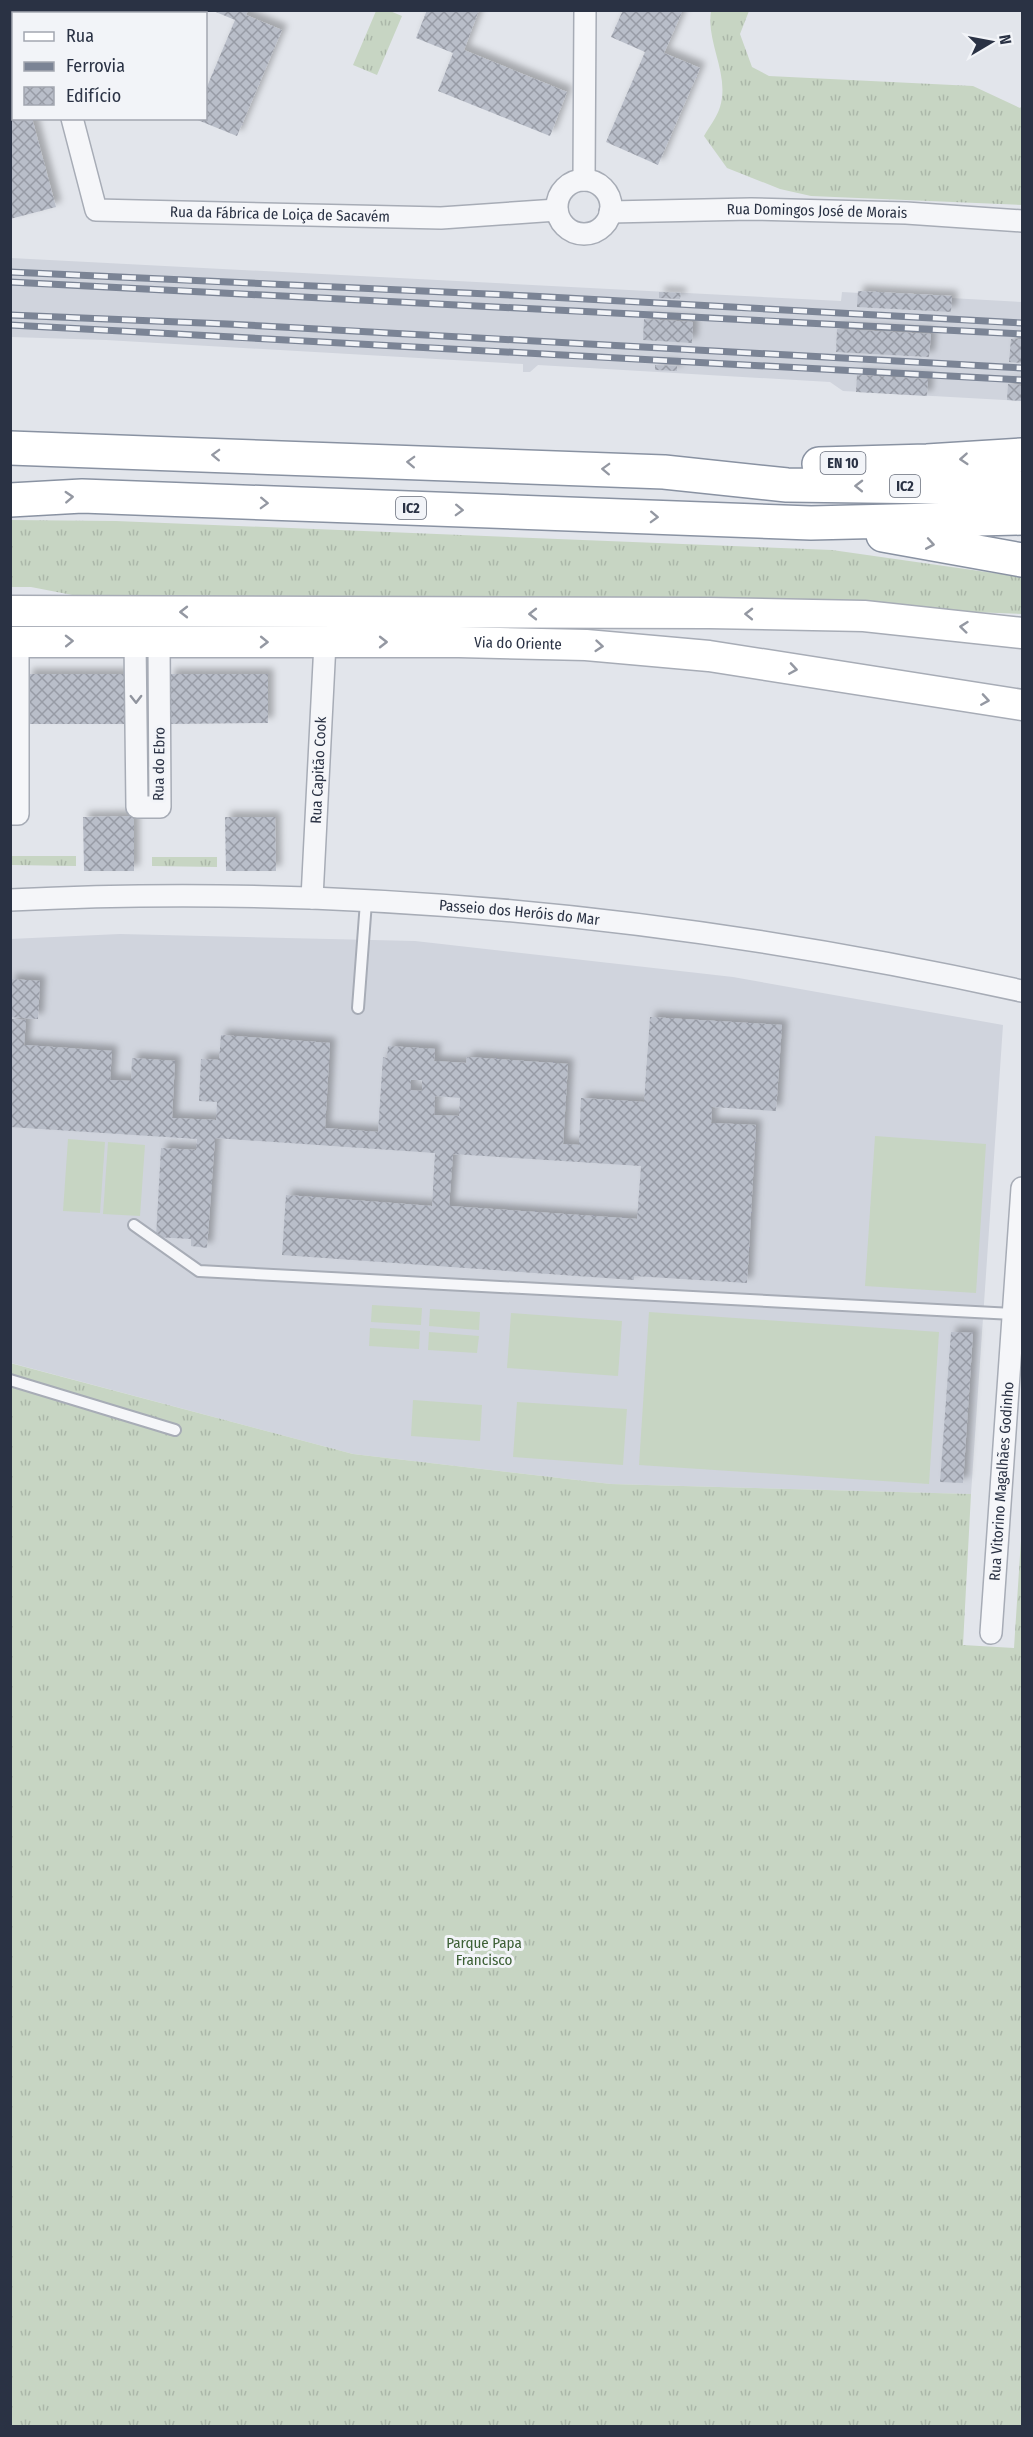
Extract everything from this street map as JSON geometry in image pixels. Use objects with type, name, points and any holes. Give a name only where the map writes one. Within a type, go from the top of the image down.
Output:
[{"type":"highway","name":"IC2","points":[[15,447],[664,472],[787,485],[1023,488]]},
{"type":"highway","name":"EN 10","points":[[664,472],[1023,455]]},
{"type":"highway","name":"IC2","points":[[10,500],[82,496],[811,523],[1023,518]]},
{"type":"highway","points":[[811,523],[1023,560]]},
{"type":"street","points":[[584,180],[585,10]]},
{"type":"street","name":"Rua da Fábrica de Loiça de Sacavém","points":[[73,120],[96,210],[441,219],[557,210]]},
{"type":"street","points":[[584,180],[593,181],[607,194],[610,212],[600,228],[583,233],[566,226],[557,210],[561,192],[575,181],[584,180]]},
{"type":"street","name":"Rua Domingos José de Morais","points":[[610,212],[751,209],[906,213],[1023,221]]},
{"type":"street","name":"Via do Oriente","points":[[10,611],[709,613],[864,616],[1023,633]]},
{"type":"street","points":[[263,612],[325,643],[378,613]]},
{"type":"street","name":"Rua do Ebro","points":[[147,641],[160,807],[137,807],[147,641]]},
{"type":"street","points":[[10,814],[18,814],[14,642]]},
{"type":"street","name":"Via do Oriente","points":[[14,642],[586,645],[709,656],[1023,705]]},
{"type":"street","name":"Rua Capitão Cook","points":[[312,898],[325,643]]},
{"type":"street","name":"Passeio dos Heróis do Mar","points":[[10,900],[138,896],[312,898],[562,916],[801,948],[1023,991]]},
{"type":"street","name":"Rua Vitorino Magalhães Godinho","points":[[991,1633],[1023,1188]]},
{"type":"lane","points":[[358,1008],[366,902]]},
{"type":"lane","points":[[134,1225],[199,1271],[1013,1314]]},
{"type":"lane","points":[[10,1380],[175,1430]]},
{"type":"shaded area","points":[[11,258],[841,301],[842,292],[1022,302],[1022,401],[843,391],[830,382],[538,365],[530,372],[523,372],[523,364],[106,340],[11,337]]},
{"type":"shaded area","points":[[120,934],[415,941],[733,977],[1003,1025],[971,1494],[611,1484],[353,1454],[11,1363],[10,939]]},
{"type":"green space","points":[[376,11],[390,11],[402,16],[377,75],[353,65]]},
{"type":"green space","points":[[711,11],[749,11],[740,34],[752,67],[769,76],[973,86],[1020,108],[1022,106],[1022,205],[811,196],[780,189],[727,168],[704,136],[719,111],[722,95],[720,71],[710,23]]},
{"type":"green space","points":[[10,520],[116,521],[832,550],[1022,577],[1022,614],[864,608],[93,599],[31,587],[11,587]]},
{"type":"green space","points":[[11,856],[76,856],[76,866],[11,865]]},
{"type":"green space","points":[[152,857],[217,857],[217,867],[152,866]]},
{"type":"green space","points":[[875,1136],[986,1144],[976,1293],[865,1286]]},
{"type":"green space","points":[[68,1139],[105,1142],[100,1213],[63,1211]]},
{"type":"green space","points":[[108,1142],[145,1145],[140,1216],[103,1214]]},
{"type":"green space","points":[[372,1305],[422,1308],[421,1325],[371,1322]]},
{"type":"green space","points":[[430,1309],[480,1312],[479,1330],[429,1326]]},
{"type":"green space","points":[[649,1312],[939,1332],[929,1484],[639,1465]]},
{"type":"green space","points":[[511,1313],[622,1321],[618,1376],[507,1368]]},
{"type":"green space","points":[[370,1328],[420,1331],[419,1349],[369,1346]]},
{"type":"green space","points":[[429,1332],[479,1336],[477,1353],[428,1350]]},
{"type":"green space","name":"Parque Papa Francisco","points":[[10,1363],[353,1454],[611,1484],[971,1494],[963,1645],[1014,1648],[1022,1524],[1022,2426],[11,2426]]},
{"type":"green space","points":[[413,1400],[482,1405],[480,1441],[411,1436]]},
{"type":"green space","points":[[517,1402],[627,1409],[623,1465],[513,1457]]},
{"type":"building","points":[[211,10],[248,10],[246,15],[282,30],[237,136],[197,120],[207,120],[207,87],[235,20]]},
{"type":"building","points":[[427,10],[479,10],[464,50],[567,92],[550,136],[438,91],[453,53],[416,38]]},
{"type":"building","points":[[623,10],[683,10],[664,53],[700,68],[658,165],[606,142],[645,52],[611,37]]},
{"type":"building","points":[[10,86],[12,86],[12,120],[33,120],[56,207],[10,219]]},
{"type":"building","points":[[858,291],[952,296],[951,312],[857,307]]},
{"type":"building","points":[[659,292],[681,293],[680,299],[659,298]]},
{"type":"building","points":[[644,319],[693,322],[692,343],[643,340]]},
{"type":"building","points":[[837,329],[931,334],[929,357],[836,352]]},
{"type":"building","points":[[1011,339],[1022,339],[1022,363],[1009,362]]},
{"type":"building","points":[[655,365],[677,366],[677,371],[655,370]]},
{"type":"building","points":[[857,375],[928,379],[927,396],[856,392]]},
{"type":"building","points":[[1008,384],[1022,385],[1022,401],[1007,400]]},
{"type":"building","points":[[27,674],[126,674],[127,724],[27,724]]},
{"type":"building","points":[[169,674],[268,674],[268,723],[169,724]]},
{"type":"building","points":[[134,816],[134,871],[84,871],[83,817]]},
{"type":"building","points":[[225,817],[275,817],[276,871],[226,871]]},
{"type":"building","points":[[10,979],[40,981],[38,1019],[10,1017]]},
{"type":"building","points":[[650,1017],[782,1025],[776,1111],[712,1107],[711,1123],[756,1125],[747,1283],[634,1276],[634,1280],[282,1255],[286,1195],[432,1206],[435,1153],[215,1138],[207,1248],[191,1246],[191,1239],[156,1237],[161,1148],[196,1150],[197,1139],[10,1127],[12,1019],[26,1020],[24,1045],[112,1051],[110,1080],[131,1081],[132,1058],[175,1061],[172,1118],[216,1120],[217,1102],[199,1101],[201,1059],[219,1060],[221,1035],[330,1043],[325,1128],[378,1132],[383,1057],[387,1058],[388,1046],[435,1049],[434,1061],[466,1063],[467,1057],[568,1064],[563,1144],[579,1145],[581,1098],[644,1102]],"holes":[[[411,1080],[422,1080],[422,1091],[410,1090]],[[435,1096],[460,1098],[459,1116],[434,1115]],[[453,1154],[641,1166],[637,1219],[449,1206]]]},
{"type":"building","points":[[951,1332],[973,1333],[963,1483],[940,1482]]},
{"type":"railway","points":[[10,272],[530,296],[1022,323]]},
{"type":"railway","points":[[10,282],[1022,334]]},
{"type":"railway","points":[[10,315],[227,324],[1022,368]]},
{"type":"railway","points":[[10,325],[1022,380]]}]
